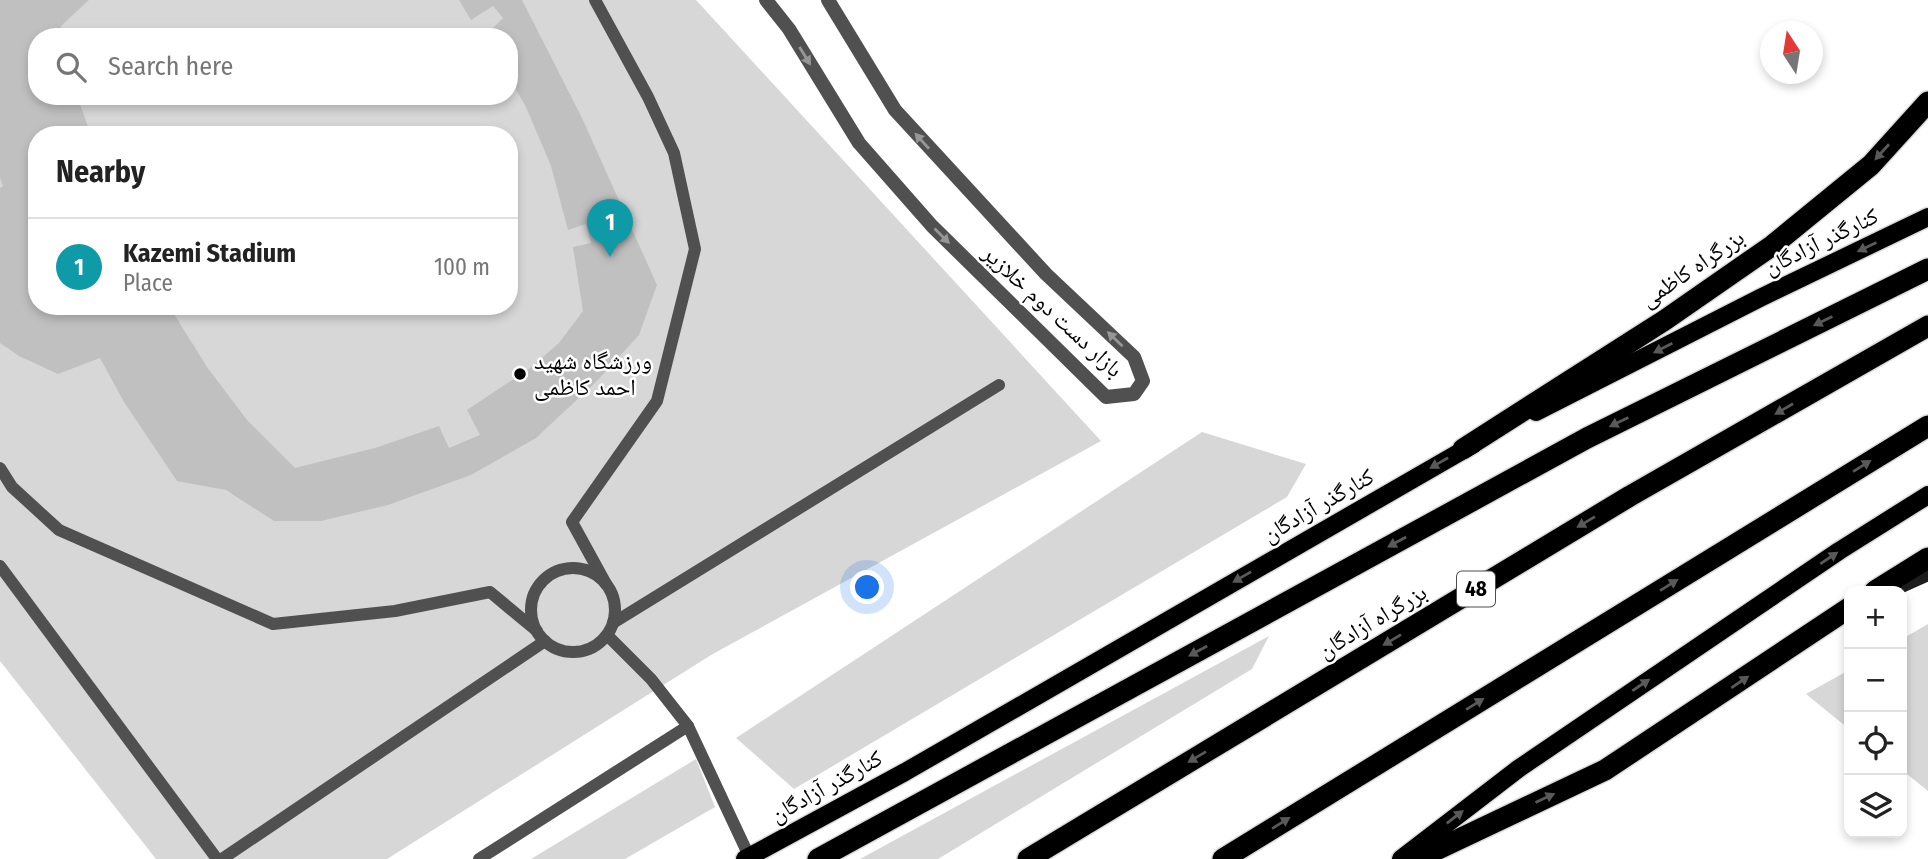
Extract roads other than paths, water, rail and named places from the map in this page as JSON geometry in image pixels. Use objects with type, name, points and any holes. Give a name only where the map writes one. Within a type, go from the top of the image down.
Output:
[{"type":"highway","name":"بزرگراه کاظمی","points":[[1462,449],[1665,320],[1773,245],[1871,165],[1928,102]]},
{"type":"highway","points":[[818,859],[1587,438],[1928,269]]},
{"type":"highway","name":"بزرگراه آزادگان","points":[[1028,859],[1619,503],[1928,326]]},
{"type":"highway","points":[[1223,859],[1928,426]]},
{"type":"highway","points":[[1883,586],[1928,558]]},
{"type":"highway","points":[[1417,859],[1605,770],[1844,611]]},
{"type":"main road","name":"کنارگذر آزادگان","points":[[747,858],[940,751],[1462,449],[1760,298],[1928,217]]},
{"type":"main road","points":[[1401,859],[1530,761],[1839,551],[1928,495]]},
{"type":"street","name":"بازار دست دوم خلازیر","points":[[766,0],[789,29],[859,143],[932,226],[1106,397],[1134,394],[1143,381],[1135,357],[1028,255],[895,110],[828,0]]},
{"type":"street","points":[[1900,586],[1928,574]]},
{"type":"lane","points":[[0,468],[12,487],[58,530],[273,624],[394,611],[490,592],[557,649],[570,652],[596,645],[607,635],[613,623],[615,609],[612,596],[572,522],[657,401],[695,249],[674,153],[648,97],[595,0]]},
{"type":"lane","points":[[613,623],[999,385]]},
{"type":"lane","points":[[0,566],[217,859]]},
{"type":"lane","points":[[541,636],[532,618],[531,604],[544,580],[555,572],[582,569],[606,584]]},
{"type":"lane","points":[[607,635],[651,679],[688,726],[747,858]]},
{"type":"lane","points":[[222,859],[541,636]]},
{"type":"lane","points":[[479,859],[688,726]]},
{"type":"place","name":"Kazemi Stadium","points":[[610,257]]},
{"type":"place","name":"ورزشگاه شهید احمد کاظمی","points":[[520,374]]}]
